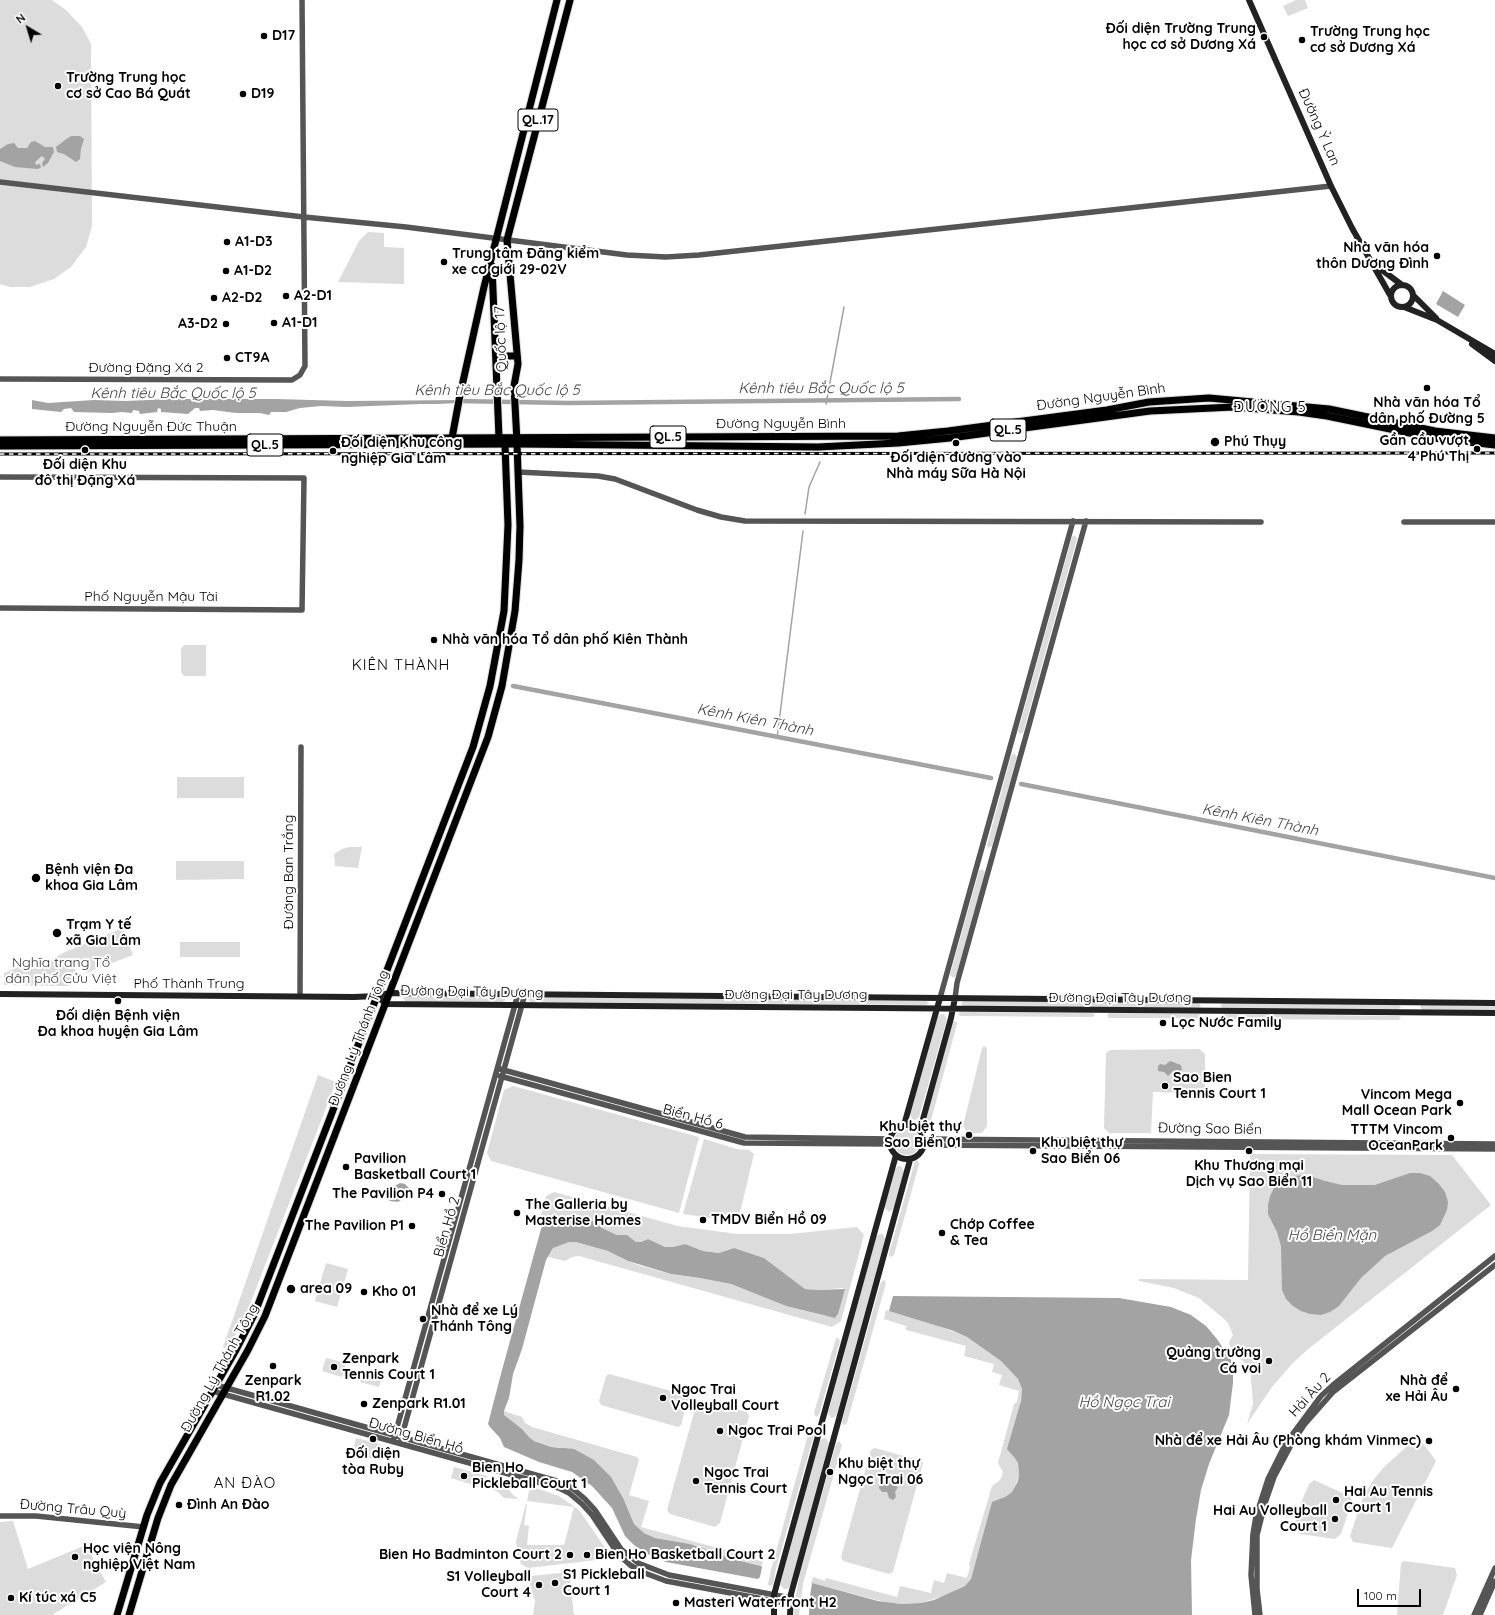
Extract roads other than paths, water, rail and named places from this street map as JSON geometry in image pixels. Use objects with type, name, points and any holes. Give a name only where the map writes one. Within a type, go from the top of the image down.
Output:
[{"type":"main road","name":"QL.17","points":[[452,438],[457,408],[484,287],[557,0]]},
{"type":"main road","name":"QL.17","points":[[507,240],[570,0]]},
{"type":"main road","name":"Đường Ỷ Lan","points":[[1249,0],[1331,186],[1390,295]]},
{"type":"main road","points":[[544,53],[555,56]]},
{"type":"main road","name":"Quốc lộ 17","points":[[507,240],[518,364],[514,386],[517,441]]},
{"type":"main road","name":"Quốc lộ 17","points":[[492,256],[492,291],[499,438]]},
{"type":"main road","name":"Đường Ỷ Lan","points":[[1371,262],[1402,285]]},
{"type":"main road","points":[[1437,320],[1413,295],[1409,288],[1402,285],[1394,287],[1390,295],[1394,305],[1404,307],[1437,320],[1495,354]]},
{"type":"main road","points":[[1404,307],[1411,303],[1413,295]]},
{"type":"main road","points":[[1457,331],[1466,333],[1495,350]]},
{"type":"main road","points":[[1457,331],[1495,361]]},
{"type":"main road","points":[[496,356],[517,356]]},
{"type":"main road","name":"Đường Nguyễn Bình","points":[[517,441],[898,436],[948,431],[1107,410],[1149,402],[1209,398],[1329,409],[1435,431],[1495,438]]},
{"type":"main road","name":"Đường Nguyễn Bình","points":[[517,441],[818,447],[898,443],[950,438],[1150,411],[1233,407],[1292,411],[1327,416],[1434,438],[1495,445]]},
{"type":"main road","points":[[818,447],[819,437]]},
{"type":"main road","name":"Đường Nguyễn Đức Thuận","points":[[25,443],[452,438],[499,438],[517,441]]},
{"type":"main road","points":[[499,438],[505,445]]},
{"type":"main road","name":"Đường Nguyễn Đức Thuận","points":[[0,440],[13,443],[505,445],[517,441]]},
{"type":"main road","name":"Đường Lý Thánh Tông","points":[[129,1615],[158,1518],[171,1485],[255,1338],[265,1316],[478,766],[496,710],[508,658],[515,612],[520,535],[517,441]]},
{"type":"main road","name":"Đường Nguyễn Đức Thuận","points":[[0,446],[13,443]]},
{"type":"main road","name":"Đường Lý Thánh Tông","points":[[117,1615],[144,1527],[162,1479],[243,1338],[254,1315],[467,763],[479,727],[496,657],[504,605],[508,534],[505,445]]},
{"type":"main road","points":[[508,534],[520,535]]},
{"type":"main road","points":[[467,763],[478,766]]},
{"type":"main road","name":"Đường Đại Tây Dương","points":[[377,996],[390,993],[1495,1003]]},
{"type":"main road","name":"Phố Thành Trung","points":[[0,994],[377,996]]},
{"type":"main road","name":"Đường Đại Tây Dương","points":[[377,996],[386,1004],[1495,1013]]},
{"type":"main road","points":[[904,1125],[940,998]]},
{"type":"main road","points":[[920,1130],[912,1126],[904,1125],[894,1131],[890,1141],[896,1155],[910,1160],[919,1156],[923,1150],[924,1142],[920,1130],[955,998]]},
{"type":"main road","points":[[774,1615],[774,1598],[820,1425],[896,1155]]},
{"type":"main road","points":[[790,1615],[790,1601],[910,1160]]},
{"type":"street","points":[[302,0],[304,217]]},
{"type":"street","points":[[0,182],[304,217],[406,227],[627,255],[666,257],[699,255],[1331,186]]},
{"type":"street","name":"Đường Đặng Xá 2","points":[[0,379],[292,380],[300,375],[305,366],[304,217]]},
{"type":"street","points":[[518,472],[598,476],[615,480],[697,510],[745,520],[1262,522]]},
{"type":"street","name":"Phố Nguyễn Mậu Tài","points":[[0,477],[304,478],[302,610],[0,608]]},
{"type":"street","points":[[940,998],[1073,522]]},
{"type":"street","points":[[955,998],[957,982],[1086,522]]},
{"type":"street","points":[[1404,522],[1495,522]]},
{"type":"street","points":[[1012,742],[1023,746]]},
{"type":"street","name":"Đường Ban Trắng","points":[[300,996],[301,747]]},
{"type":"street","points":[[980,858],[991,862]]},
{"type":"street","name":"Biển Hồ 2","points":[[400,1444],[503,1073],[521,994]]},
{"type":"street","name":"Biển Hồ 2","points":[[394,1439],[496,1072],[518,1005]]},
{"type":"street","name":"Biển Hồ 6","points":[[496,1072],[747,1137],[890,1141]]},
{"type":"street","name":"Đường Sao Biển","points":[[924,1142],[1352,1145],[1495,1149]]},
{"type":"street","name":"Đường Sao Biển","points":[[1412,1146],[1495,1144]]},
{"type":"street","name":"Hải Âu 2","points":[[1255,1615],[1251,1575],[1253,1534],[1256,1516],[1268,1479],[1286,1443],[1321,1396],[1333,1385],[1495,1256]]},
{"type":"street","name":"Hải Âu 2","points":[[1260,1615],[1257,1589],[1257,1535],[1265,1503],[1274,1477],[1291,1445],[1304,1425],[1333,1392],[1495,1265]]},
{"type":"street","name":"Đường Biển Hồ","points":[[214,1388],[394,1439],[400,1444],[565,1491],[587,1510],[613,1548],[624,1560],[630,1565],[655,1578],[670,1582],[774,1598]]},
{"type":"street","name":"Đường Biển Hồ","points":[[394,1439],[401,1437],[553,1480],[568,1486],[580,1494],[590,1504],[617,1543],[627,1554],[638,1563],[652,1570],[790,1601]]},
{"type":"street","name":"Đường Trâu Quỳ","points":[[0,1516],[49,1517],[144,1527]]},
{"type":"street","points":[[1474,1615],[1495,1568]]},
{"type":"street","points":[[1480,1615],[1495,1581]]},
{"type":"water","points":[[71,136],[80,136],[84,139],[80,159],[76,162],[64,154],[57,152],[56,147]]},
{"type":"water","points":[[35,141],[45,147],[53,147],[54,152],[48,163],[43,167],[42,163],[45,159],[42,156],[35,162],[36,165],[40,164],[41,168],[37,169],[15,167],[0,161],[0,149],[8,144],[14,143],[18,148],[27,148],[31,142]]},
{"type":"water","points":[[1443,291],[1465,305],[1458,317],[1436,304]]},
{"type":"water","points":[[168,399],[276,399],[347,401],[463,400],[458,403],[437,404],[347,407],[321,406],[300,408],[286,412],[271,412],[269,415],[213,410],[200,411],[199,408],[195,408],[188,414],[161,412],[161,409],[158,408],[157,412],[140,414],[139,411],[133,410],[132,413],[112,413],[74,412],[71,408],[64,409],[61,412],[32,409],[32,400],[48,403],[94,400],[126,401]]},
{"type":"water","points":[[1170,1061],[1181,1065],[1182,1070],[1178,1072],[1173,1071],[1168,1076],[1164,1072],[1158,1071],[1158,1066],[1160,1064],[1165,1065]]},
{"type":"water","name":"Hồ Biển Mặn","points":[[1410,1173],[1420,1173],[1430,1176],[1445,1192],[1448,1202],[1447,1210],[1440,1225],[1432,1231],[1385,1256],[1361,1278],[1339,1306],[1330,1312],[1321,1315],[1310,1314],[1293,1306],[1286,1299],[1282,1290],[1281,1246],[1277,1232],[1268,1214],[1270,1196],[1275,1186],[1282,1180],[1293,1176],[1306,1175],[1342,1185],[1375,1185]]},
{"type":"water","points":[[400,1183],[405,1184],[409,1188],[408,1195],[398,1202],[390,1201],[387,1198],[388,1190]]},
{"type":"water","points":[[586,1216],[602,1228],[617,1235],[627,1235],[636,1242],[641,1242],[648,1239],[665,1247],[685,1244],[703,1251],[719,1253],[734,1248],[764,1258],[805,1289],[845,1289],[838,1314],[835,1318],[786,1306],[731,1284],[671,1274],[628,1261],[608,1251],[576,1242],[569,1242],[553,1248],[546,1260],[522,1349],[513,1374],[509,1398],[504,1415],[522,1429],[534,1441],[551,1447],[574,1449],[594,1460],[611,1477],[623,1498],[634,1524],[644,1533],[655,1538],[690,1544],[736,1560],[761,1566],[760,1577],[758,1579],[666,1562],[651,1556],[634,1545],[625,1536],[612,1508],[592,1486],[572,1472],[539,1462],[504,1447],[500,1438],[488,1424],[541,1229],[546,1221],[558,1221],[569,1217]]},
{"type":"water","name":"Hồ Ngọc Trai","points":[[893,1296],[1119,1298],[1171,1307],[1191,1315],[1206,1326],[1231,1360],[1233,1383],[1229,1415],[1209,1464],[1201,1490],[1191,1560],[1192,1615],[809,1615],[812,1583],[878,1601],[901,1604],[921,1603],[934,1600],[965,1586],[971,1579],[992,1502],[1005,1497],[1012,1492],[1018,1481],[1018,1463],[1007,1449],[1021,1401],[1022,1389],[1018,1379],[1001,1361],[967,1337],[951,1330],[889,1311]]},
{"type":"water","points":[[889,1480],[892,1481],[893,1485],[898,1487],[895,1492],[896,1497],[893,1500],[889,1498],[887,1492],[882,1492],[879,1488],[880,1483]]},
{"type":"waterway","points":[[826,404],[844,307]]},
{"type":"waterway","name":"Kênh tiêu Bắc Quốc lộ 5","points":[[457,401],[568,403],[959,399]]},
{"type":"waterway","points":[[805,514],[809,487],[820,462]]},
{"type":"waterway","points":[[777,738],[803,531]]},
{"type":"waterway","name":"Kênh Kiên Thành","points":[[513,686],[991,778]]},
{"type":"waterway","name":"Kênh Kiên Thành","points":[[1021,784],[1495,878]]},
{"type":"railway","points":[[0,454],[1495,453]]},
{"type":"place","name":"D17","points":[[264,36]]},
{"type":"place","name":"Đối diện Trường Trung học cơ sở Dương Xá","points":[[1264,37]]},
{"type":"place","name":"Trường Trung học cơ sở Dương Xá","points":[[1302,40]]},
{"type":"place","name":"Trường Trung học cơ sở Cao Bá Quát","points":[[58,86]]},
{"type":"place","name":"D19","points":[[243,94]]},
{"type":"place","name":"A1-D3","points":[[227,242]]},
{"type":"place","name":"Nhà văn hóa thôn Dương Đình","points":[[1437,256]]},
{"type":"place","name":"Trung tâm Đăng kiểm xe cơ giới 29-02V","points":[[444,262]]},
{"type":"place","name":"A1-D2","points":[[226,271]]},
{"type":"place","name":"A2-D1","points":[[286,296]]},
{"type":"place","name":"A2-D2","points":[[214,298]]},
{"type":"place","name":"A1-D1","points":[[274,323]]},
{"type":"place","name":"A3-D2","points":[[226,324]]},
{"type":"place","name":"CT9A","points":[[227,358]]},
{"type":"place","name":"Nhà văn hóa Tổ dân phố Đường 5","points":[[1427,388]]},
{"type":"place","name":"Phú Thụy","points":[[1215,442]]},
{"type":"place","name":"Đối diện đường vào Nhà máy Sữa Hà Nội","points":[[956,443]]},
{"type":"place","name":"Gần cầu vượt 4 Phú Thị","points":[[1477,449]]},
{"type":"place","name":"Đối diện Khu đô thị Đặng Xá","points":[[85,450]]},
{"type":"place","name":"Đối diện Khu công nghiệp Gia Lâm","points":[[333,451]]},
{"type":"place","name":"Nhà văn hóa Tổ dân phố Kiên Thành","points":[[434,640]]},
{"type":"place","name":"Bệnh viện Đa khoa Gia Lâm","points":[[36,878]]},
{"type":"place","name":"Trạm Y tế xã Gia Lâm","points":[[57,933]]},
{"type":"place","name":"Đối diện Bệnh viện Đa khoa huyện Gia Lâm","points":[[118,1001]]},
{"type":"place","name":"Lọc Nước Family","points":[[1163,1023]]},
{"type":"place","name":"Sao Bien Tennis Court 1","points":[[1165,1086]]},
{"type":"place","name":"Vincom Mega Mall Ocean Park","points":[[1460,1103]]},
{"type":"place","name":"Khu biệt thự Sao Biển 01","points":[[969,1135]]},
{"type":"place","name":"TTTM Vincom OceanPark","points":[[1451,1138]]},
{"type":"place","name":"Khu biệt thự Sao Biển 06","points":[[1033,1151]]},
{"type":"place","name":"Khu Thương mại Dịch vụ Sao Biển 11","points":[[1249,1151]]},
{"type":"place","name":"Pavilion Basketball Court 1","points":[[346,1167]]},
{"type":"place","name":"The Pavilion P4","points":[[442,1194]]},
{"type":"place","name":"The Galleria by Masterise Homes","points":[[517,1213]]},
{"type":"place","name":"TMDV Biển Hồ 09","points":[[703,1220]]},
{"type":"place","name":"The Pavilion P1","points":[[412,1226]]},
{"type":"place","name":"Chớp Coffee & Tea","points":[[942,1233]]},
{"type":"place","name":"area 09","points":[[291,1289]]},
{"type":"place","name":"Kho 01","points":[[364,1292]]},
{"type":"place","name":"Nhà để xe Lý Thánh Tông","points":[[423,1319]]},
{"type":"place","name":"Quảng trường Cá voi","points":[[1269,1361]]},
{"type":"place","name":"Zenpark R1.02","points":[[273,1366]]},
{"type":"place","name":"Zenpark Tennis Court 1","points":[[334,1367]]},
{"type":"place","name":"Nhà để xe Hải Âu","points":[[1456,1389]]},
{"type":"place","name":"Ngoc Trai Volleyball Court","points":[[663,1398]]},
{"type":"place","name":"Zenpark R1.01","points":[[364,1404]]},
{"type":"place","name":"Ngoc Trai Pool","points":[[720,1431]]},
{"type":"place","name":"Đối diện tòa Ruby","points":[[373,1439]]},
{"type":"place","name":"Nhà để xe Hải Âu (Phòng khám Vinmec)","points":[[1429,1441]]},
{"type":"place","name":"Khu biệt thự Ngọc Trai 06","points":[[830,1472]]},
{"type":"place","name":"Bien Ho Pickleball Court 1","points":[[464,1476]]},
{"type":"place","name":"Ngoc Trai Tennis Court","points":[[696,1481]]},
{"type":"place","name":"Hai Au Tennis Court 1","points":[[1336,1500]]},
{"type":"place","name":"Đình An Đào","points":[[179,1505]]},
{"type":"place","name":"Hai Au Volleyball Court 1","points":[[1335,1519]]},
{"type":"place","name":"Bien Ho Badminton Court 2","points":[[570,1555]]},
{"type":"place","name":"Bien Ho Basketball Court 2","points":[[587,1555]]},
{"type":"place","name":"Học viện Nông nghiệp Việt Nam","points":[[75,1557]]},
{"type":"place","name":"S1 Pickleball Court 1","points":[[555,1583]]},
{"type":"place","name":"S1 Volleyball Court 4","points":[[539,1585]]},
{"type":"place","name":"Kí túc xá C5","points":[[11,1598]]},
{"type":"place","name":"Masteri Waterfront H2","points":[[676,1603]]},
{"type":"district","name":"ĐƯỜNG 5","points":[[1270,407]]},
{"type":"district","name":"KIÊN THÀNH","points":[[401,665]]},
{"type":"district","name":"AN ĐÀO","points":[[245,1483]]},
{"type":"park label","name":"Nghĩa trang Tổ dân phố Cửu Việt","points":[[61,972]]}]
